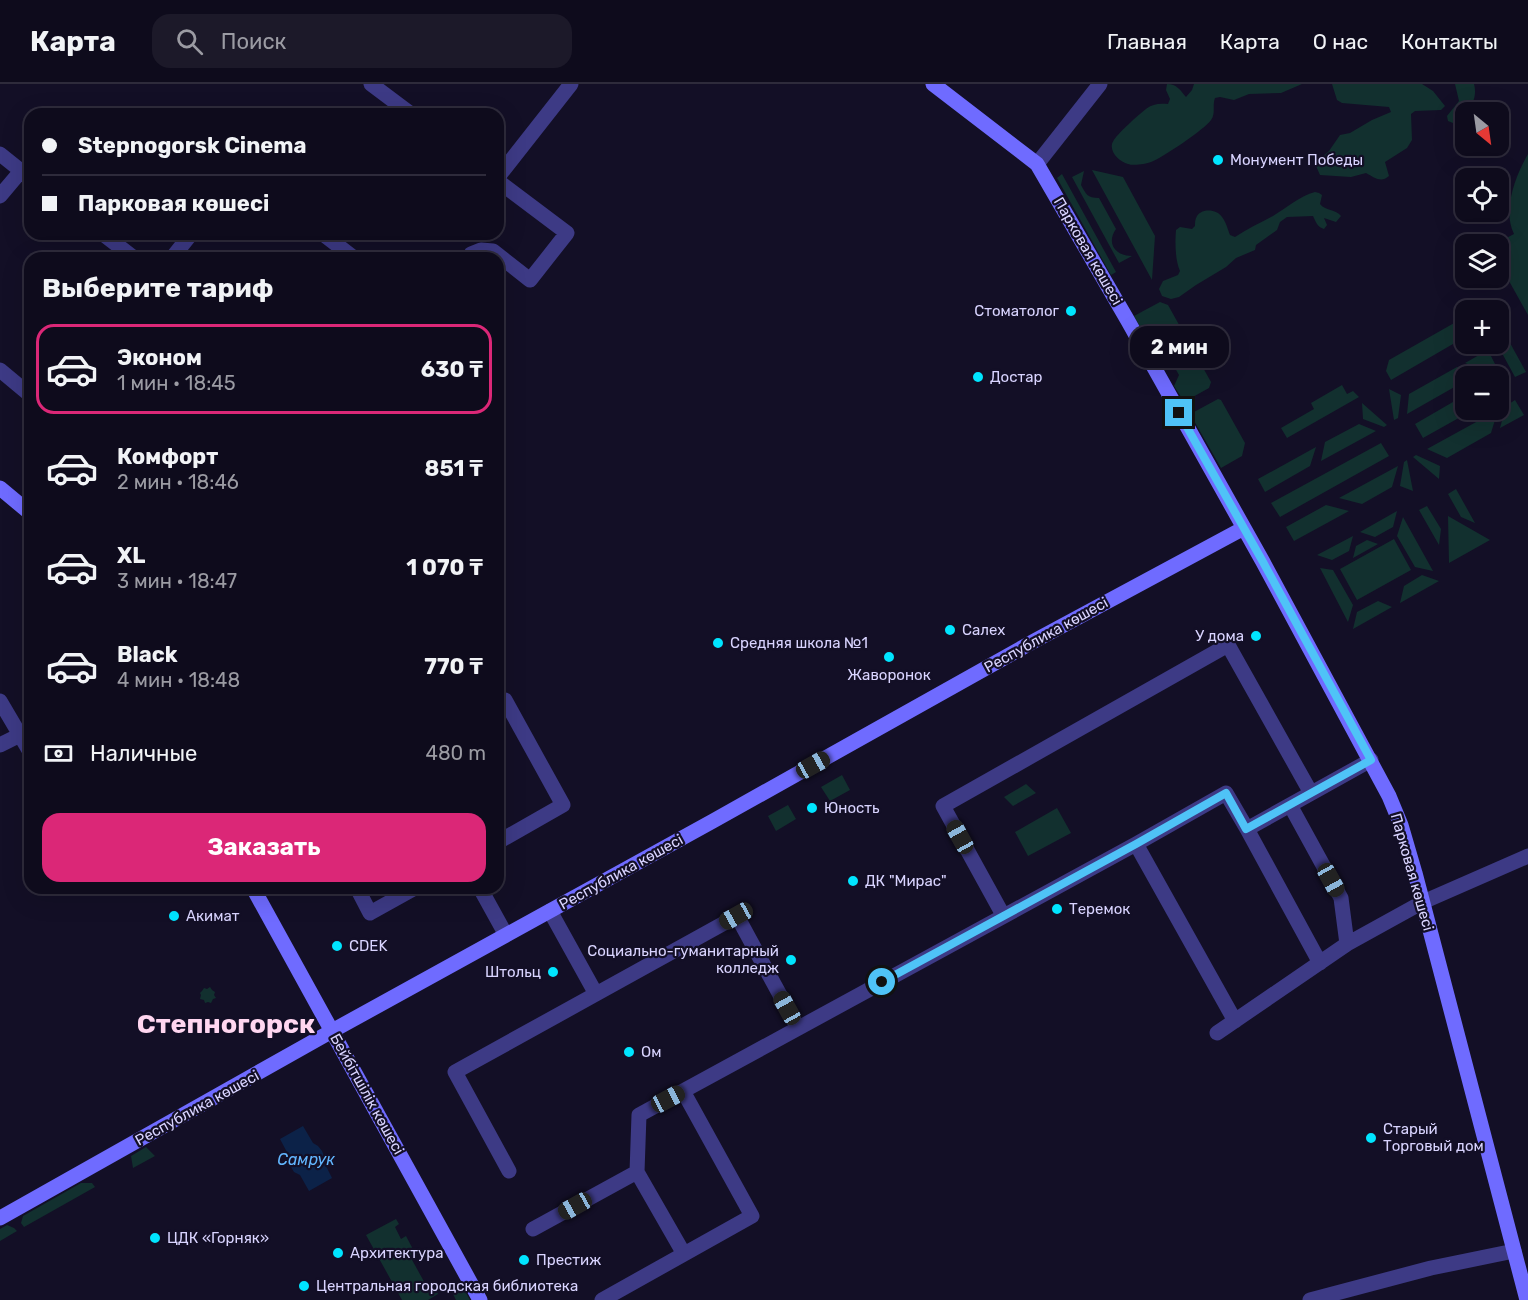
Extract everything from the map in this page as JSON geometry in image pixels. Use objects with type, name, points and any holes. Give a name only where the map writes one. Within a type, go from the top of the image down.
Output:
[{"type":"street","points":[[371,84],[403,108]]},
{"type":"street","points":[[504,171],[571,84]]},
{"type":"street","points":[[933,84],[1037,164],[1100,84]]},
{"type":"street","points":[[0,154],[24,173]]},
{"type":"street","name":"Парковая көшесі","points":[[1037,164],[1244,528],[1389,796],[1401,825],[1527,1300]]},
{"type":"street","points":[[0,196],[24,175]]},
{"type":"street","points":[[504,184],[567,233],[530,280],[504,260]]},
{"type":"street","points":[[111,240],[126,252]]},
{"type":"street","points":[[177,252],[186,240]]},
{"type":"street","points":[[331,240],[346,252]]},
{"type":"street","points":[[476,252],[481,250],[494,252]]},
{"type":"street","points":[[0,370],[24,390]]},
{"type":"street","points":[[0,488],[24,508]]},
{"type":"street","name":"Республика көшесі","points":[[0,1218],[1026,646],[1244,528]]},
{"type":"street","points":[[1003,915],[943,806],[1228,645],[1311,794]]},
{"type":"street","points":[[504,839],[563,805],[505,700]]},
{"type":"street","points":[[0,701],[24,742]]},
{"type":"street","points":[[0,745],[20,735]]},
{"type":"street","points":[[1246,829],[1371,760]]},
{"type":"street","points":[[684,1254],[638,1172],[639,1115],[1226,793],[1320,963]]},
{"type":"street","points":[[1290,805],[1341,898],[1347,944]]},
{"type":"street","points":[[1136,844],[1235,1021]]},
{"type":"street","points":[[1217,1034],[1347,944],[1422,902],[1528,856]]},
{"type":"street","name":"Бейбітшілік көшесі","points":[[257,894],[480,1300]]},
{"type":"street","points":[[360,894],[370,913],[404,894]]},
{"type":"street","points":[[483,894],[506,935]]},
{"type":"street","points":[[550,911],[596,994]]},
{"type":"street","points":[[510,1171],[455,1072],[736,916],[798,1028]]},
{"type":"street","points":[[602,1300],[752,1216],[683,1091]]},
{"type":"street","points":[[533,1230],[638,1172]]},
{"type":"street","points":[[1310,1300],[1431,1268],[1514,1251]]},
{"type":"green space","points":[[1167,84],[1176,86],[1186,97],[1194,84],[1302,84],[1281,93],[1249,94],[1234,100],[1215,98],[1211,120],[1183,143],[1149,163],[1133,165],[1122,161],[1113,151],[1113,141],[1149,107],[1168,104],[1170,99],[1166,90]]},
{"type":"green space","points":[[1332,84],[1422,84],[1433,91],[1445,106],[1441,110],[1415,111],[1411,114],[1412,140],[1407,148],[1385,162],[1389,176],[1386,178],[1378,179],[1366,173],[1351,177],[1320,175],[1316,166],[1317,161],[1329,151],[1340,135],[1350,133],[1391,112],[1389,107],[1342,103],[1337,100]]},
{"type":"green space","points":[[1455,84],[1474,84],[1475,95],[1472,102],[1459,101]]},
{"type":"green space","points":[[1455,106],[1455,124],[1448,121],[1447,116]]},
{"type":"green space","points":[[1528,154],[1528,315],[1509,281],[1509,237],[1514,234],[1509,214],[1512,193]]},
{"type":"green space","points":[[1092,170],[1123,177],[1155,236],[1152,280]]},
{"type":"green space","points":[[1084,171],[1081,185],[1089,196],[1099,198],[1116,229],[1112,239],[1114,248],[1121,254],[1132,256],[1119,263],[1072,177]]},
{"type":"green space","points":[[1062,174],[1116,272],[1111,275],[1057,178]]},
{"type":"green space","points":[[1315,192],[1322,195],[1320,204],[1322,206],[1341,216],[1336,222],[1324,218],[1327,225],[1324,229],[1318,226],[1313,216],[1287,217],[1280,222],[1277,230],[1256,245],[1255,250],[1236,258],[1179,297],[1171,299],[1162,296],[1159,289],[1163,281],[1178,275],[1180,271],[1176,256],[1176,230],[1180,227],[1192,229],[1199,213],[1213,211],[1220,214],[1230,235],[1235,237]]},
{"type":"green space","points":[[1160,302],[1168,305],[1211,382],[1209,388],[1191,398],[1181,397],[1174,386],[1179,375],[1159,340],[1147,339],[1134,316]]},
{"type":"green space","points":[[1455,323],[1455,343],[1391,380],[1386,371],[1389,360]]},
{"type":"green space","points":[[1509,341],[1526,372],[1515,377],[1502,354],[1509,354]]},
{"type":"green space","points":[[1481,354],[1490,354],[1495,364],[1473,366],[1465,363]]},
{"type":"green space","points":[[1455,368],[1455,387],[1407,414],[1409,394]]},
{"type":"green space","points":[[1342,385],[1347,394],[1353,391],[1359,397],[1287,438],[1281,428],[1314,409],[1311,403]]},
{"type":"green space","points":[[1389,389],[1401,395],[1398,418],[1394,420]]},
{"type":"green space","points":[[1218,399],[1221,400],[1245,443],[1242,456],[1221,468],[1193,419],[1194,412]]},
{"type":"green space","points":[[1515,400],[1524,415],[1500,428],[1502,420],[1509,420],[1509,404]]},
{"type":"green space","points":[[1455,401],[1455,420],[1423,438],[1415,424]]},
{"type":"green space","points":[[1362,403],[1387,425],[1384,427],[1363,419]]},
{"type":"green space","points":[[1480,420],[1495,420],[1491,433],[1447,458],[1427,449]]},
{"type":"green space","points":[[1359,424],[1376,431],[1321,461],[1325,442]]},
{"type":"green space","points":[[1381,443],[1389,456],[1280,517],[1271,503]]},
{"type":"green space","points":[[1316,447],[1310,466],[1265,492],[1258,479]]},
{"type":"green space","points":[[1416,455],[1440,466],[1439,479],[1413,457]]},
{"type":"green space","points":[[1407,460],[1413,491],[1400,486],[1404,462]]},
{"type":"green space","points":[[1398,466],[1392,487],[1362,504],[1339,498]]},
{"type":"green space","points":[[1456,489],[1475,523],[1461,517],[1448,494]]},
{"type":"green space","points":[[1326,505],[1349,511],[1294,541],[1286,527]]},
{"type":"green space","points":[[1427,506],[1441,529],[1439,545],[1419,510]]},
{"type":"green space","points":[[1397,511],[1393,527],[1375,537],[1360,532]]},
{"type":"green space","points":[[1448,516],[1490,540],[1449,563]]},
{"type":"green space","points":[[1403,517],[1433,571],[1415,567],[1397,536]]},
{"type":"green space","points":[[1353,536],[1349,551],[1332,560],[1317,555]]},
{"type":"green space","points":[[1394,539],[1411,570],[1357,600],[1340,569]]},
{"type":"green space","points":[[1367,540],[1378,544],[1353,558],[1356,546]]},
{"type":"green space","points":[[1320,568],[1333,570],[1353,605],[1348,622]]},
{"type":"green space","points":[[1422,575],[1439,581],[1400,603],[1404,586]]},
{"type":"green space","points":[[1378,601],[1392,607],[1353,629],[1357,612]]},
{"type":"green space","points":[[842,775],[850,790],[830,801],[821,787]]},
{"type":"green space","points":[[1026,784],[1036,793],[1013,806],[1004,797]]},
{"type":"green space","points":[[788,805],[796,819],[776,831],[768,816]]},
{"type":"green space","points":[[1057,808],[1071,833],[1028,856],[1015,832]]},
{"type":"green space","points":[[210,987],[215,992],[216,998],[211,1003],[205,1003],[200,999],[200,993],[204,988]]},
{"type":"green space","points":[[146,1147],[155,1156],[133,1168],[131,1156]]},
{"type":"green space","points":[[81,1183],[92,1183],[95,1187],[24,1227],[21,1223],[23,1216]]},
{"type":"green space","points":[[396,1219],[399,1224],[395,1227],[401,1239],[406,1236],[416,1255],[411,1258],[427,1287],[433,1284],[438,1294],[428,1300],[402,1300],[366,1235]]},
{"type":"green space","points":[[7,1225],[17,1231],[0,1241],[0,1229]]},
{"type":"green space","points":[[460,1282],[470,1300],[456,1300],[450,1288]]},
{"type":"water","name":"Самрук","points":[[303,1126],[313,1143],[322,1151],[324,1162],[332,1178],[309,1191],[300,1175],[291,1167],[289,1156],[280,1139]]},
{"type":"place","name":"Монумент Победы","points":[[1218,160]]},
{"type":"place","name":"Стоматолог","points":[[1071,311]]},
{"type":"place","name":"Достар","points":[[978,377]]},
{"type":"place","name":"Салех","points":[[950,630]]},
{"type":"place","name":"У дома","points":[[1256,636]]},
{"type":"place","name":"Средняя школа №1","points":[[718,643]]},
{"type":"place","name":"Жаворонок","points":[[889,657]]},
{"type":"place","name":"Юность","points":[[812,808]]},
{"type":"place","name":"ДК \"Мирас\"","points":[[853,881]]},
{"type":"place","name":"Теремок","points":[[1057,909]]},
{"type":"place","name":"Акимат","points":[[174,916]]},
{"type":"place","name":"CDEK","points":[[337,946]]},
{"type":"place","name":"Социально-гуманитарный колледж","points":[[791,960]]},
{"type":"place","name":"Штольц","points":[[553,972]]},
{"type":"place","name":"Ом","points":[[629,1052]]},
{"type":"place","name":"Старый Торговый дом","points":[[1371,1138]]},
{"type":"place","name":"ЦДК «Горняк»","points":[[155,1238]]},
{"type":"place","name":"Архитектура","points":[[338,1253]]},
{"type":"place","name":"Престиж","points":[[524,1260]]},
{"type":"place","name":"Центральная городская библиотека","points":[[304,1286]]},
{"type":"district","name":"Степногорск","points":[[226,1024]]},
{"type":"route","points":[[882,982],[1226,793],[1246,829],[1371,760],[1179,413]]}]
